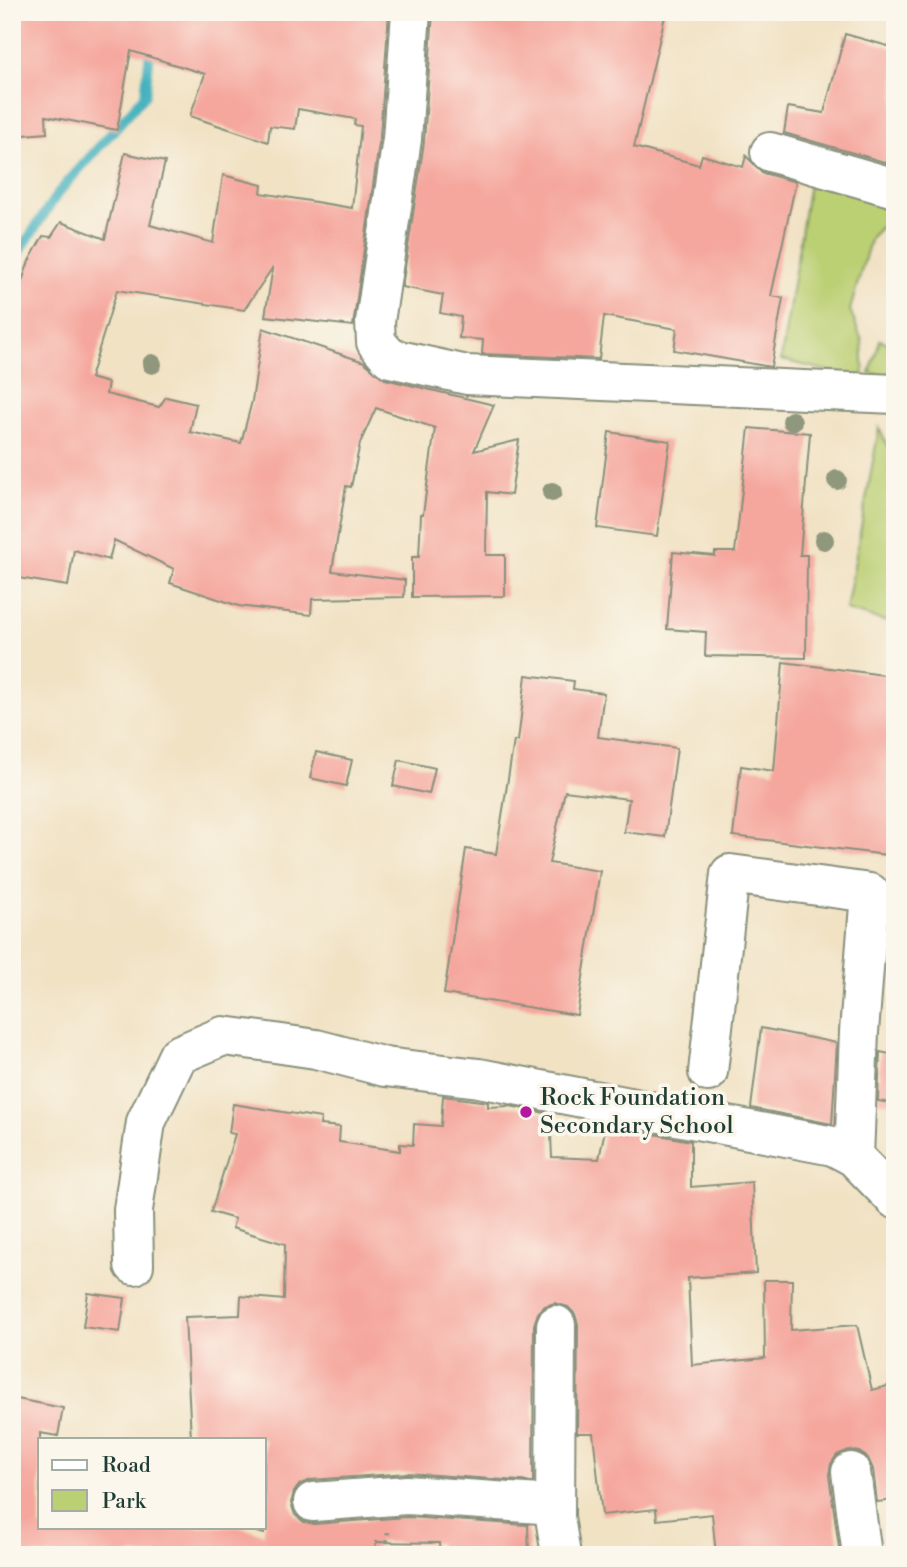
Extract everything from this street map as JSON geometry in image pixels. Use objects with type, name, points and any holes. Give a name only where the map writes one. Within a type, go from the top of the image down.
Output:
[{"type":"street","points":[[411,12],[402,139],[375,322],[376,342],[390,358],[467,375],[895,394]]},
{"type":"street","points":[[770,152],[895,188]]},
{"type":"street","points":[[708,1072],[730,874],[870,893],[859,1032],[854,1157]]},
{"type":"street","points":[[134,1265],[133,1210],[146,1122],[178,1055],[223,1036],[316,1049],[385,1067],[479,1077],[833,1146],[854,1157],[895,1199]]},
{"type":"street","points":[[556,1325],[555,1505],[561,1555]]},
{"type":"street","points":[[851,1472],[862,1555]]},
{"type":"street","points":[[313,1502],[407,1495],[555,1505]]},
{"type":"green space","points":[[810,177],[895,196],[895,220],[890,218],[871,237],[850,310],[862,341],[864,379],[781,360]]},
{"type":"green space","points":[[880,340],[895,346],[895,377],[870,373]]},
{"type":"green space","points":[[879,428],[895,462],[895,634],[888,622],[846,610]]},
{"type":"building","points":[[27,12],[155,12],[223,19],[223,12],[389,12],[380,137],[353,326],[265,316],[273,267],[244,310],[117,290],[90,378],[108,383],[106,394],[159,407],[166,397],[196,404],[190,432],[241,443],[252,401],[263,328],[364,362],[385,379],[494,405],[474,451],[519,440],[511,495],[487,492],[486,555],[505,555],[505,596],[412,597],[412,557],[419,557],[421,514],[435,428],[376,408],[360,443],[351,487],[346,486],[332,571],[405,580],[404,597],[312,599],[311,615],[239,606],[170,583],[174,569],[114,540],[109,560],[74,550],[68,586],[12,577],[12,311],[29,261],[43,236],[51,237],[61,222],[105,239],[125,153],[165,162],[150,225],[213,243],[223,175],[262,185],[261,193],[352,208],[361,126],[354,125],[355,119],[298,109],[295,129],[270,126],[268,142],[190,116],[205,74],[131,51],[117,130],[46,116],[47,133],[12,136],[12,14],[27,15]]},
{"type":"building","points":[[433,12],[666,12],[634,147],[699,165],[702,155],[743,167],[746,156],[763,173],[796,182],[771,296],[783,298],[771,367],[674,350],[677,329],[604,316],[599,359],[482,354],[483,340],[459,338],[461,317],[440,313],[443,295],[402,287],[424,142]]},
{"type":"building","points":[[845,34],[895,48],[895,165],[784,133],[788,107],[824,113]]},
{"type":"building","points":[[749,428],[810,433],[800,555],[807,555],[806,658],[705,656],[706,632],[667,629],[673,552],[715,556],[715,552],[735,552]]},
{"type":"building","points":[[609,432],[670,441],[657,536],[597,528]]},
{"type":"building","points":[[783,662],[884,675],[895,681],[895,856],[733,836],[741,766],[774,771]]},
{"type":"building","points":[[526,675],[574,681],[573,689],[604,693],[598,737],[677,748],[665,837],[624,832],[629,799],[565,791],[549,863],[600,871],[577,1015],[444,994],[466,849],[496,854],[514,741],[518,741]]},
{"type":"building","points":[[316,752],[352,760],[346,786],[310,778]]},
{"type":"building","points":[[399,760],[435,768],[429,794],[393,786]]},
{"type":"building","points":[[761,1028],[837,1043],[832,1124],[751,1108]]},
{"type":"building","points":[[880,1052],[895,1055],[895,1104],[878,1101]]},
{"type":"building","points":[[443,1096],[488,1102],[488,1107],[510,1106],[550,1114],[552,1157],[599,1159],[606,1125],[691,1141],[691,1187],[752,1182],[756,1273],[688,1278],[692,1365],[765,1358],[764,1280],[792,1280],[791,1330],[857,1325],[872,1390],[895,1384],[895,1500],[877,1502],[873,1469],[868,1458],[849,1450],[837,1455],[831,1464],[829,1475],[840,1555],[716,1555],[712,1514],[657,1520],[656,1509],[602,1515],[593,1433],[577,1433],[578,1324],[575,1314],[568,1307],[555,1303],[545,1306],[538,1313],[534,1325],[533,1482],[408,1473],[311,1480],[300,1484],[291,1503],[295,1515],[304,1522],[314,1524],[407,1517],[528,1525],[529,1555],[494,1555],[493,1552],[440,1555],[439,1543],[376,1542],[375,1555],[18,1555],[19,1548],[12,1547],[12,1398],[63,1408],[58,1436],[40,1433],[38,1438],[38,1528],[243,1528],[264,1534],[266,1438],[191,1438],[185,1317],[240,1315],[241,1296],[284,1300],[285,1244],[232,1228],[235,1219],[211,1212],[235,1134],[229,1133],[233,1104],[321,1118],[320,1125],[340,1127],[339,1142],[400,1151],[400,1144],[413,1145],[414,1124],[441,1126]]},
{"type":"building","points":[[88,1293],[125,1298],[120,1332],[83,1327]]},
{"type":"waterway","points":[[12,263],[58,193],[145,95],[151,43]]},
{"type":"place","name":"Rock Foundation Secondary School","points":[[526,1112]]}]
